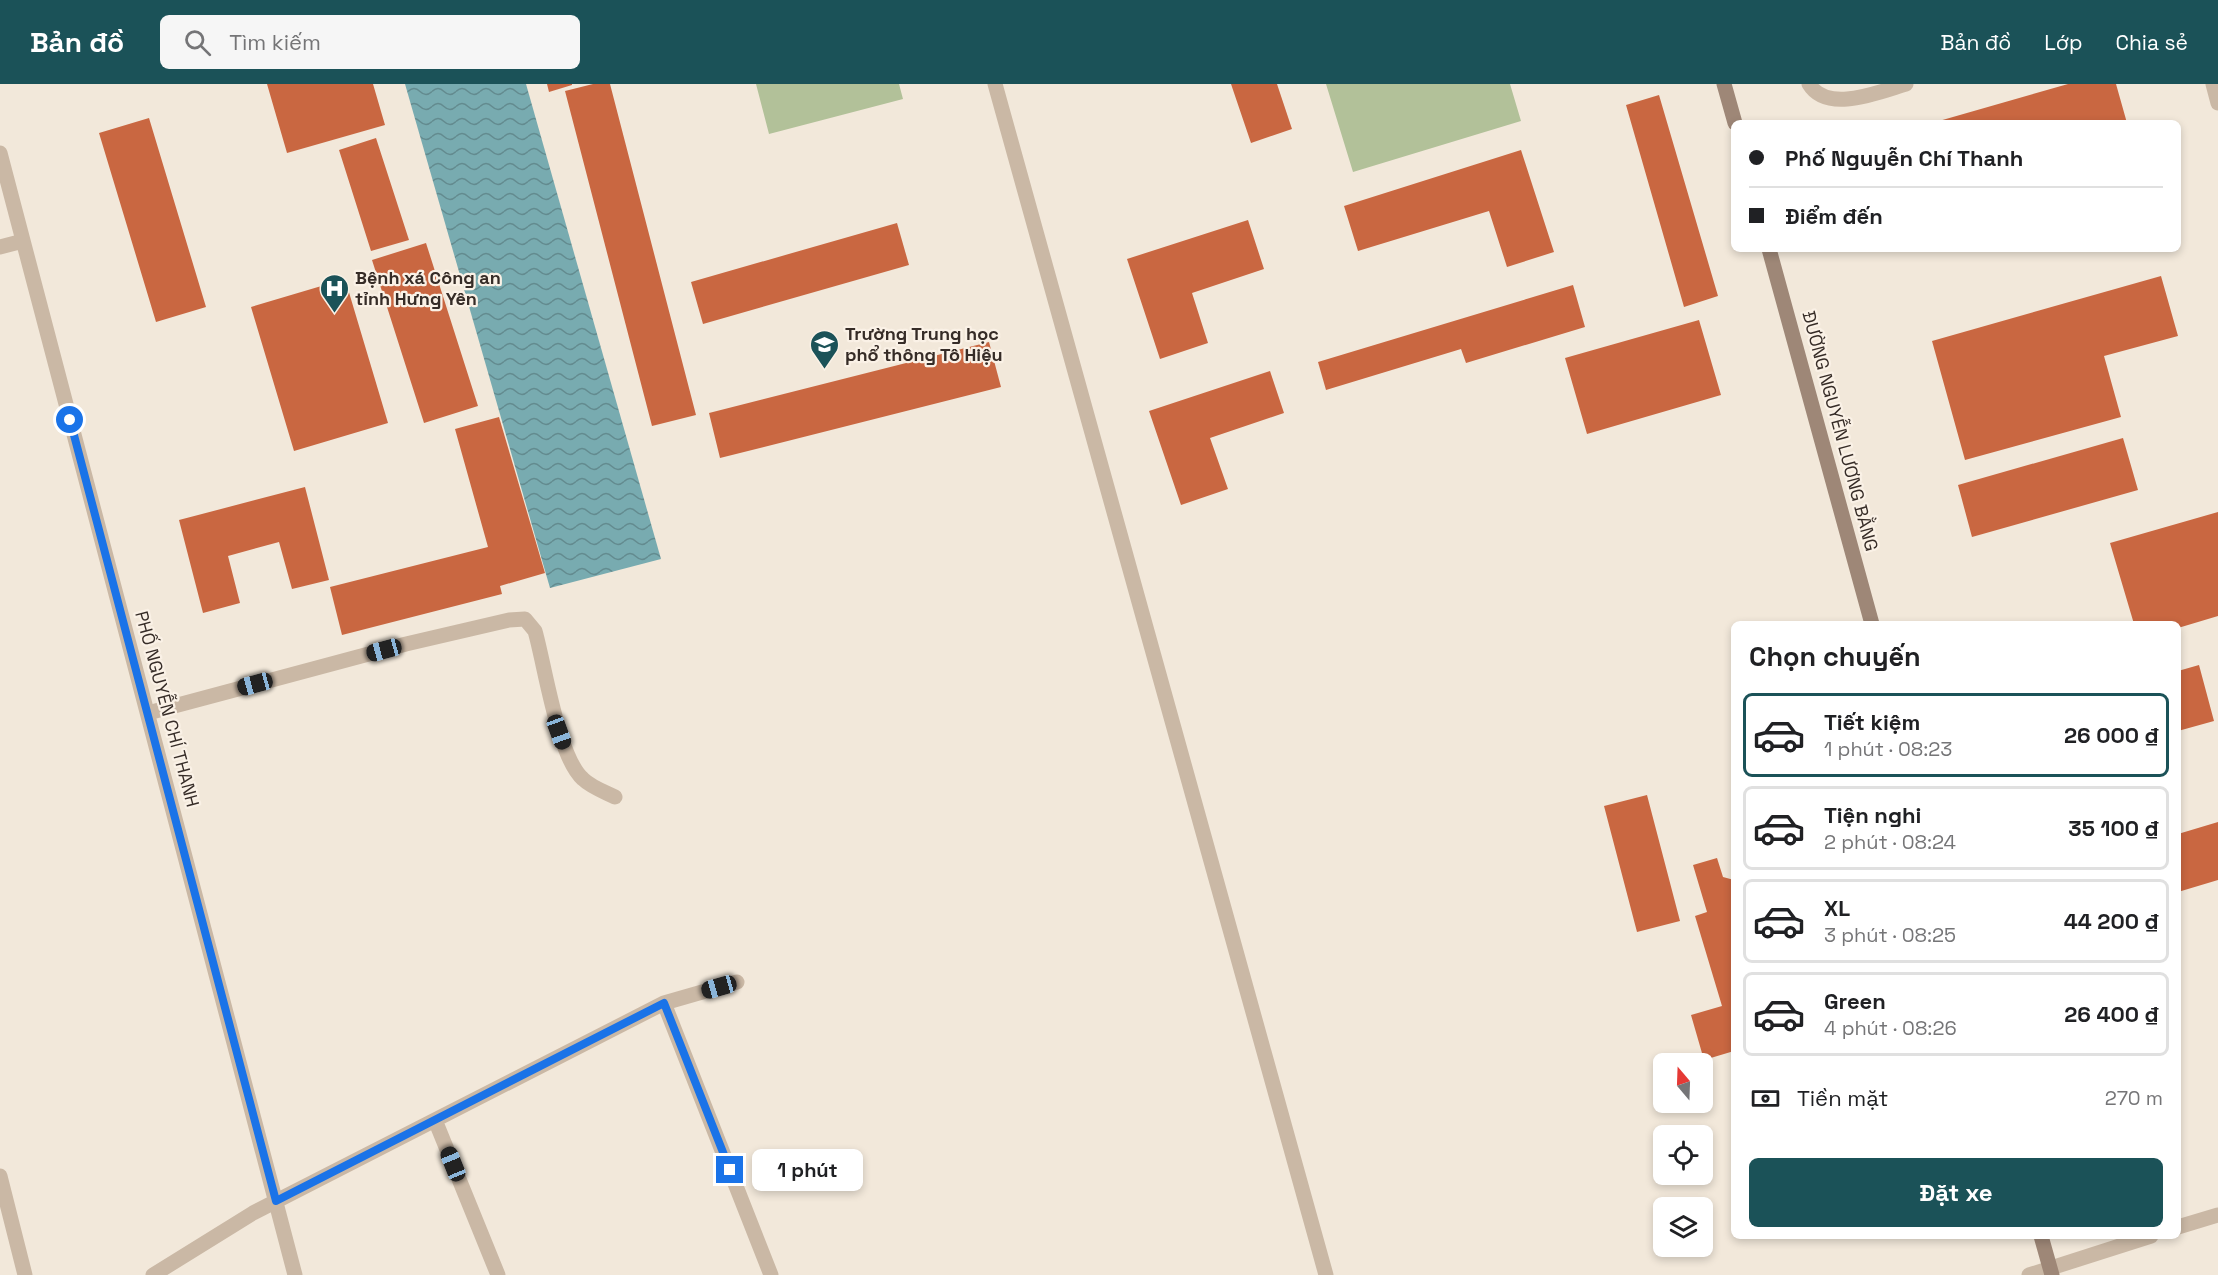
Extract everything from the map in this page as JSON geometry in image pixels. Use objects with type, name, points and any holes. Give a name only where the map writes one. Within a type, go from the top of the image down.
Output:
[{"type":"street","points":[[995,84],[1326,1275]]},
{"type":"street","points":[[1724,84],[1734,120]]},
{"type":"street","points":[[1809,84],[1819,96],[1838,101],[1906,84]]},
{"type":"street","points":[[2212,84],[2218,103]]},
{"type":"street","name":"PHỐ NGUYỄN CHÍ THANH","points":[[0,153],[295,1275]]},
{"type":"street","points":[[0,247],[23,241]]},
{"type":"street","name":"ĐƯỜNG NGUYỄN LƯƠNG BẰNG","points":[[1770,252],[1871,621]]},
{"type":"street","points":[[148,713],[406,644],[509,620],[525,619],[535,631],[559,732],[571,764],[583,780],[615,797]]},
{"type":"street","points":[[153,1275],[253,1213],[664,1003],[737,982]]},
{"type":"street","points":[[664,1003],[771,1275]]},
{"type":"street","points":[[435,1120],[498,1275]]},
{"type":"street","points":[[0,1176],[25,1275]]},
{"type":"street","points":[[2181,1226],[2218,1215]]},
{"type":"street","points":[[2042,1239],[2051,1271]]},
{"type":"street","points":[[2029,1275],[2051,1271],[2142,1239]]},
{"type":"green space","points":[[756,84],[899,84],[903,99],[769,134]]},
{"type":"green space","points":[[1326,84],[1510,84],[1521,121],[1353,172]]},
{"type":"water","points":[[405,84],[526,84],[661,559],[550,588]]},
{"type":"building","points":[[267,84],[373,84],[385,125],[287,153]]},
{"type":"building","points":[[547,84],[572,84],[572,85],[549,92]]},
{"type":"building","points":[[593,84],[610,84],[696,415],[652,426],[565,91]]},
{"type":"building","points":[[1231,84],[1277,84],[1292,129],[1251,143]]},
{"type":"building","points":[[2068,84],[2116,84],[2126,120],[1942,120]]},
{"type":"building","points":[[1659,95],[1718,296],[1684,307],[1626,105]]},
{"type":"building","points":[[149,118],[206,307],[156,322],[99,133]]},
{"type":"building","points":[[376,138],[409,240],[371,251],[339,150]]},
{"type":"building","points":[[1521,150],[1554,252],[1507,267],[1489,211],[1358,251],[1344,206]]},
{"type":"building","points":[[1248,220],[1264,269],[1192,293],[1208,343],[1160,359],[1127,259]]},
{"type":"building","points":[[897,223],[909,265],[703,324],[691,282]]},
{"type":"building","points":[[426,243],[478,406],[424,423],[372,260]]},
{"type":"building","points":[[2161,276],[2178,336],[2104,356],[2121,417],[1965,460],[1932,341]]},
{"type":"building","points":[[345,279],[388,423],[294,451],[251,307]]},
{"type":"building","points":[[1573,285],[1585,327],[1466,363],[1461,349],[1326,390],[1318,362]]},
{"type":"building","points":[[1699,320],[1721,395],[1587,434],[1565,358]]},
{"type":"building","points":[[989,342],[1001,387],[720,458],[709,413]]},
{"type":"building","points":[[1270,371],[1284,413],[1210,438],[1228,489],[1181,505],[1149,411]]},
{"type":"building","points":[[499,417],[545,573],[500,586],[502,594],[342,635],[330,587],[488,547],[455,429]]},
{"type":"building","points":[[2123,438],[2138,490],[1972,537],[1958,485]]},
{"type":"building","points":[[305,487],[329,580],[292,589],[279,542],[228,556],[240,603],[203,613],[179,520]]},
{"type":"building","points":[[2218,512],[2218,616],[2181,627],[2181,621],[2133,621],[2110,543]]},
{"type":"building","points":[[2199,665],[2214,721],[2181,730],[2181,670]]},
{"type":"building","points":[[1647,795],[1680,921],[1637,932],[1604,806]]},
{"type":"building","points":[[2218,822],[2218,880],[2181,891],[2181,833]]},
{"type":"building","points":[[1717,858],[1723,877],[1731,879],[1731,1052],[1713,1057],[1713,1053],[1702,1053],[1691,1015],[1722,1006],[1695,916],[1707,912],[1693,865]]},
{"type":"place","name":"Bệnh xá Công an tỉnh Hưng Yên","points":[[334,314]]},
{"type":"place","name":"Trường Trung học phổ thông Tô Hiệu","points":[[824,370]]},
{"type":"route","points":[[70,420],[276,1201],[664,1003],[730,1170]]}]
